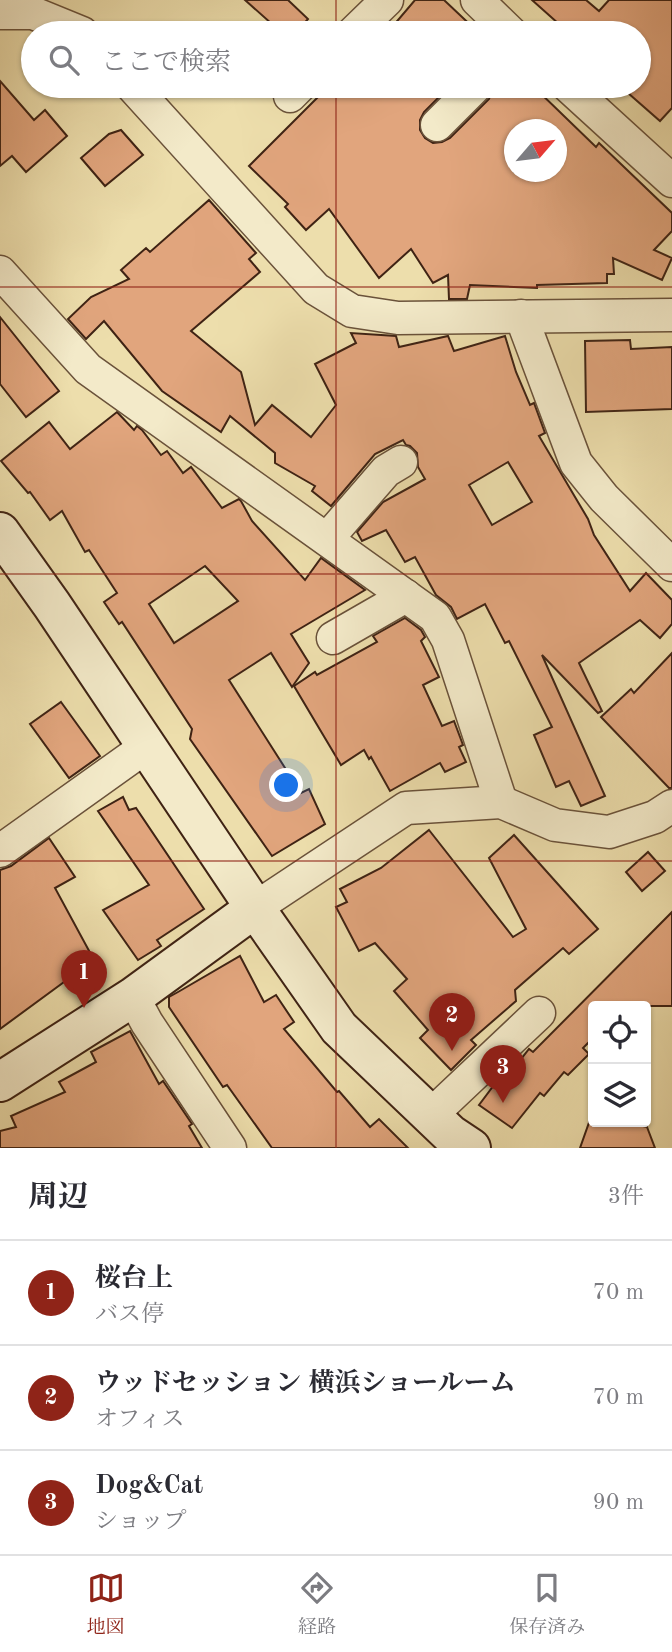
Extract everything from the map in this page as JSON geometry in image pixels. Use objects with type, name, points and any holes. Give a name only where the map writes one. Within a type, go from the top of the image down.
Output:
[{"type":"street","points":[[365,21],[387,0]]},
{"type":"street","points":[[477,0],[499,21]]},
{"type":"street","points":[[0,13],[33,13],[53,21]]},
{"type":"street","points":[[143,98],[316,289],[352,311],[398,318],[672,314]]},
{"type":"street","points":[[437,125],[464,98]]},
{"type":"street","points":[[581,98],[672,181]]},
{"type":"street","points":[[0,272],[88,369],[435,617],[448,640],[501,802]]},
{"type":"street","points":[[521,316],[576,463],[604,498],[672,565]]},
{"type":"street","points":[[327,539],[386,471],[401,462]]},
{"type":"street","points":[[0,532],[339,1028],[448,1137],[539,1013]]},
{"type":"street","points":[[333,638],[406,596]]},
{"type":"street","points":[[0,851],[147,746]]},
{"type":"street","points":[[2,1078],[133,997],[255,908],[406,808],[501,802],[555,825],[609,832],[655,817],[672,806]]},
{"type":"street","points":[[133,997],[230,1148]]},
{"type":"building","points":[[245,0],[288,0],[308,19],[306,21],[269,21]]},
{"type":"building","points":[[415,0],[444,0],[466,21],[397,21]]},
{"type":"building","points":[[532,0],[586,0],[599,11],[609,0],[672,0],[672,108],[660,121],[634,98],[651,98],[651,21],[556,21]]},
{"type":"building","points":[[0,81],[34,120],[45,110],[67,136],[26,172],[12,156],[0,166]]},
{"type":"building","points":[[317,98],[438,98],[420,120],[420,130],[425,138],[433,143],[450,138],[489,98],[545,98],[596,147],[599,143],[672,213],[672,231],[654,250],[672,258],[662,280],[613,258],[614,274],[607,274],[607,283],[537,285],[537,288],[470,285],[467,299],[449,299],[448,275],[433,283],[411,249],[379,278],[329,209],[306,230],[285,207],[288,204],[249,166]]},
{"type":"building","points":[[121,130],[143,155],[105,186],[81,158],[109,134]]},
{"type":"building","points":[[209,200],[256,253],[249,259],[260,272],[191,331],[241,372],[255,425],[272,405],[311,437],[336,405],[315,364],[356,343],[351,333],[396,336],[399,347],[448,336],[454,351],[505,336],[516,372],[530,405],[534,403],[545,433],[539,436],[588,519],[594,535],[630,591],[646,573],[672,600],[672,624],[660,638],[640,620],[579,663],[602,711],[598,713],[542,655],[605,796],[581,806],[569,781],[556,787],[534,735],[552,727],[509,641],[505,643],[485,604],[457,619],[451,607],[436,595],[415,557],[405,562],[386,530],[362,541],[357,532],[383,502],[425,479],[418,467],[417,453],[410,446],[403,440],[375,454],[331,506],[312,491],[315,486],[275,463],[275,453],[230,416],[221,432],[162,391],[104,321],[86,339],[68,319],[91,297],[129,279],[121,270],[146,248],[150,252]],"holes":[[[508,462],[532,502],[492,525],[469,485]]]},
{"type":"building","points":[[0,317],[59,391],[26,417],[0,384]]},
{"type":"building","points":[[630,340],[631,349],[672,347],[672,409],[586,412],[585,341]]},
{"type":"building","points":[[117,412],[134,430],[137,426],[142,430],[161,455],[167,451],[183,473],[191,467],[222,508],[239,499],[252,521],[305,580],[321,558],[365,590],[291,634],[309,663],[292,687],[271,653],[229,680],[301,793],[309,789],[325,824],[272,856],[190,739],[192,729],[122,622],[119,624],[104,602],[117,593],[89,550],[85,552],[62,511],[50,520],[30,492],[28,493],[1,461],[49,422],[70,449]],"holes":[[[205,566],[238,601],[174,643],[149,604]]]},
{"type":"building","points":[[405,618],[421,630],[425,637],[421,641],[439,677],[423,685],[442,726],[454,721],[463,745],[459,747],[466,762],[445,772],[440,763],[390,791],[371,757],[369,759],[364,750],[341,765],[294,686],[315,672],[317,675],[377,642],[373,636]]},
{"type":"building","points":[[672,653],[672,788],[669,788],[601,717],[631,689],[634,693]]},
{"type":"building","points":[[61,702],[100,756],[69,778],[30,724]]},
{"type":"building","points":[[123,797],[129,810],[136,808],[204,909],[157,940],[161,946],[138,960],[103,910],[149,885],[98,811]]},
{"type":"building","points":[[429,830],[513,937],[526,929],[489,858],[514,835],[598,929],[569,954],[563,948],[515,990],[516,1001],[471,1040],[476,1045],[451,1070],[420,1038],[428,1030],[394,991],[407,979],[375,943],[359,951],[336,907],[347,902],[340,889],[381,868]]},
{"type":"building","points":[[49,838],[75,877],[55,888],[94,960],[0,1029],[0,870],[11,866]]},
{"type":"building","points":[[648,852],[665,871],[642,891],[626,872]]},
{"type":"building","points":[[672,912],[672,1006],[651,1006],[651,1001],[588,1001],[588,1043],[583,1048],[588,1055],[568,1075],[564,1072],[544,1096],[540,1093],[512,1128],[479,1105],[503,1073],[507,1077],[529,1049],[533,1052]]},
{"type":"building","points":[[240,956],[264,1002],[276,995],[294,1022],[284,1029],[337,1092],[339,1091],[370,1127],[379,1119],[408,1148],[272,1148],[227,1085],[223,1087],[169,1007],[169,997]]},
{"type":"building","points":[[130,1031],[159,1084],[163,1081],[192,1124],[189,1126],[202,1148],[0,1148],[0,1131],[16,1127],[11,1116],[65,1092],[59,1082],[96,1062],[91,1052]]},
{"type":"building","points":[[588,1125],[647,1127],[655,1148],[580,1148]]},
{"type":"place","name":"桜台上","points":[[84,1008]]},
{"type":"place","name":"ウッドセッション 横浜ショールーム","points":[[452,1051]]},
{"type":"place","name":"Dog&Cat","points":[[503,1103]]}]
